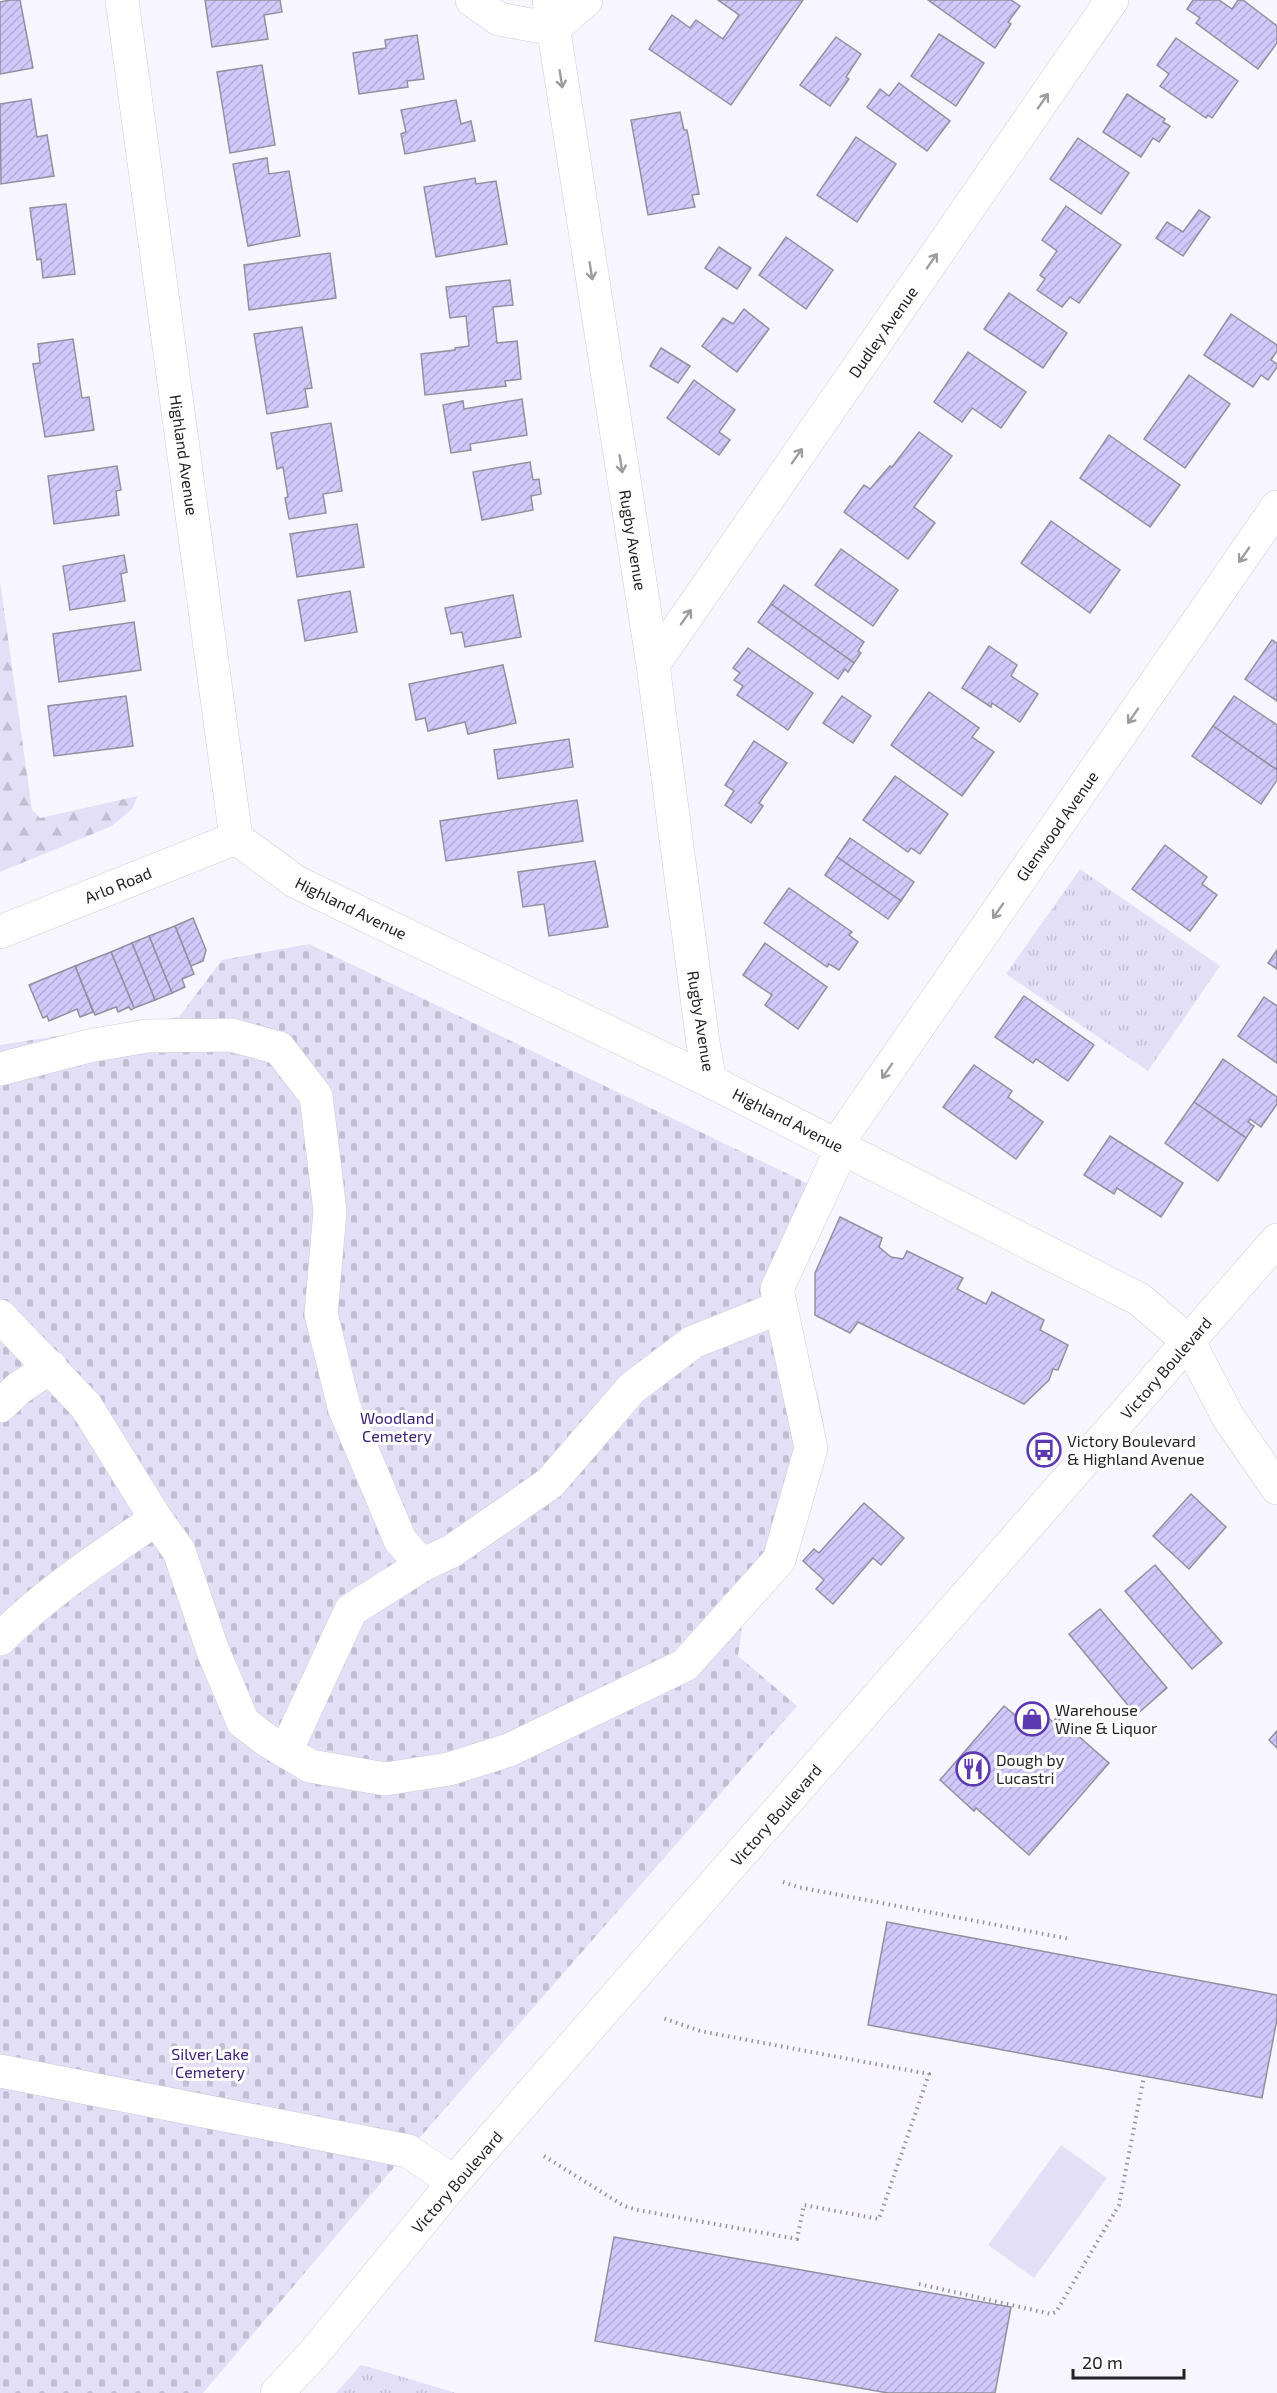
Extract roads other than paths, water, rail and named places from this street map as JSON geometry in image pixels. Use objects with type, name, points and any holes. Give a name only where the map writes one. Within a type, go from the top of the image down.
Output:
[{"type":"street","name":"Highland Avenue","points":[[122,0],[236,838],[296,882],[710,1081],[1139,1299],[1189,1342]]},
{"type":"street","points":[[472,0],[499,20],[551,14],[586,0]]},
{"type":"street","name":"Dudley Avenue","points":[[653,665],[1112,0]]},
{"type":"street","name":"Rugby Avenue","points":[[551,14],[653,665],[710,1081]]},
{"type":"street","name":"Glenwood Avenue","points":[[0,1316],[86,1406],[156,1519],[179,1551],[213,1651],[243,1722],[310,1766],[385,1779],[449,1769],[509,1750],[685,1665],[778,1560],[811,1448],[777,1288],[840,1146],[1277,507]]},
{"type":"street","name":"Arlo Road","points":[[0,932],[236,838]]},
{"type":"street","points":[[0,1069],[89,1046],[147,1036],[231,1035],[279,1048],[316,1096],[330,1211],[321,1314],[344,1407],[400,1540],[422,1565]]},
{"type":"street","name":"Victory Boulevard","points":[[277,2393],[315,2352],[454,2182],[1277,1240]]},
{"type":"street","points":[[286,1751],[351,1610],[422,1565],[452,1551],[550,1483],[632,1388],[693,1342],[781,1307]]},
{"type":"street","points":[[1189,1342],[1228,1417],[1277,1488]]},
{"type":"street","points":[[0,1406],[19,1388],[51,1367]]},
{"type":"street","points":[[0,1639],[21,1617],[85,1568],[156,1519]]},
{"type":"street","points":[[0,2071],[408,2151],[454,2182]]},
{"type":"place","name":"Victory Boulevard & Highland Avenue","points":[[1044,1450]]},
{"type":"place","name":"Warehouse Wine & Liquor","points":[[1032,1719]]},
{"type":"place","name":"Dough by Lucastri","points":[[973,1769]]},
{"type":"park label","name":"Woodland Cemetery","points":[[397,1427]]},
{"type":"park label","name":"Silver Lake Cemetery","points":[[210,2063]]}]
